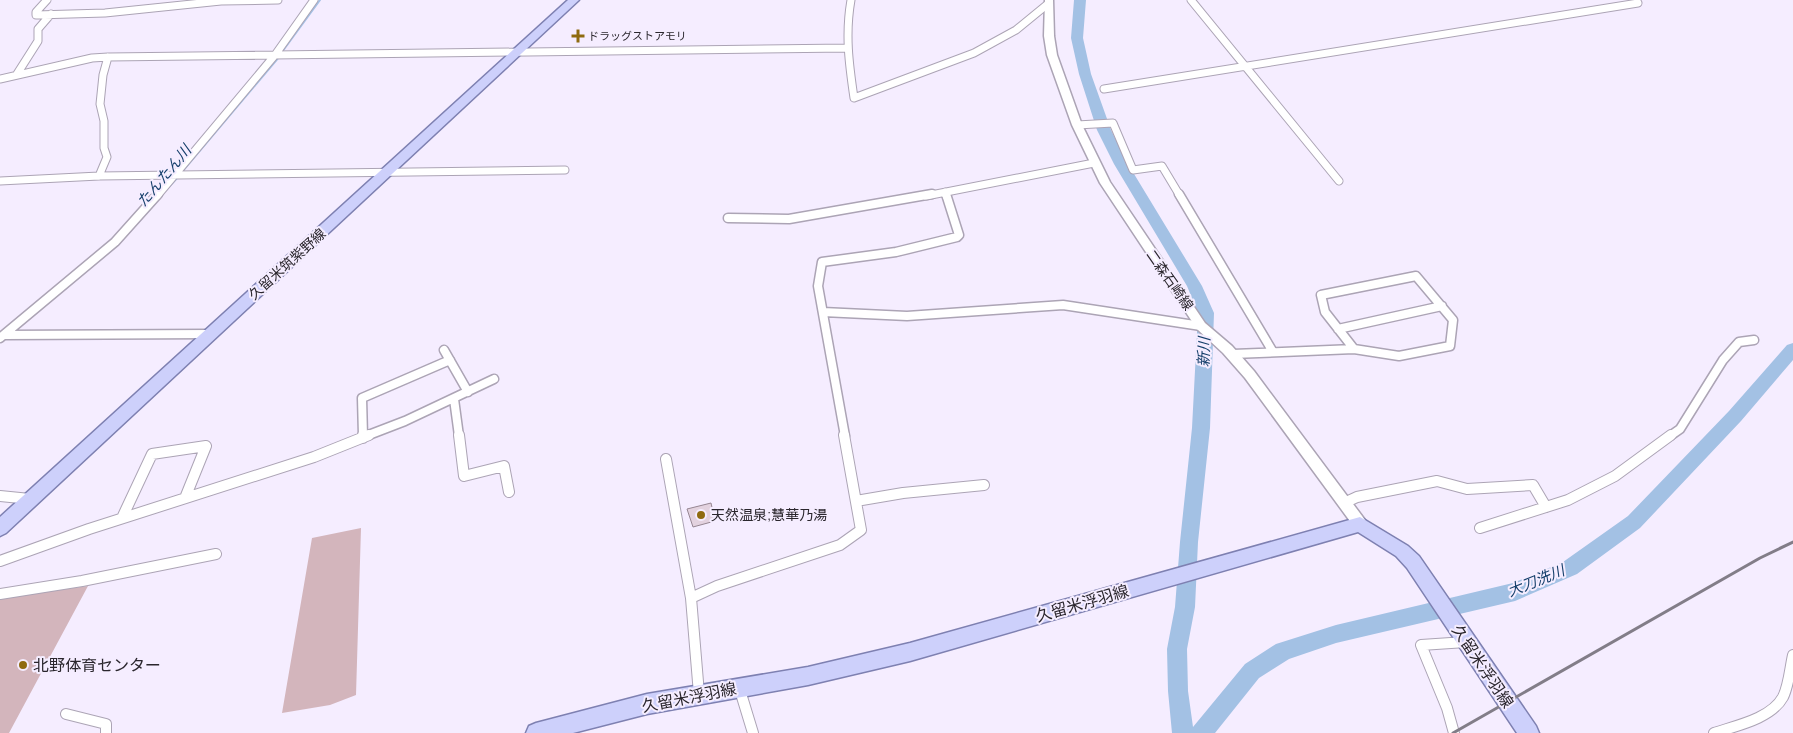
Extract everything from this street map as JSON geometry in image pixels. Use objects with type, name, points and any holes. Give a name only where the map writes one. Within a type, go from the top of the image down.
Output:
[{"type":"main road","name":"久留米筑紫野線","points":[[0,528],[574,0]]},
{"type":"main road","name":"二森石崎線","points":[[1049,1],[1050,45],[1077,125],[1094,162],[1121,208],[1201,326],[1222,342],[1233,354],[1291,428],[1360,524]]},
{"type":"main road","name":"久留米浮羽線","points":[[536,733],[572,728],[647,704],[808,676],[910,652],[1360,524],[1402,551],[1412,562],[1529,733]]},
{"type":"street","points":[[47,0],[36,12],[36,15],[105,13],[221,1],[278,0]]},
{"type":"street","points":[[6,336],[115,242],[134,223],[177,176],[279,55],[314,0]]},
{"type":"street","points":[[852,0],[848,17],[847,48],[854,98],[974,53],[1016,30],[1049,1]]},
{"type":"street","points":[[1191,0],[1339,181]]},
{"type":"street","points":[[1104,89],[1638,3],[1633,0]]},
{"type":"street","points":[[17,74],[38,41],[38,29],[51,14]]},
{"type":"street","points":[[0,79],[92,58],[108,57],[847,48]]},
{"type":"street","points":[[99,176],[107,157],[104,148],[104,121],[100,104],[102,75],[108,57]]},
{"type":"street","points":[[1077,125],[1113,122],[1133,170],[1162,166],[1273,352]]},
{"type":"street","points":[[728,218],[789,219],[945,192],[1094,162]]},
{"type":"street","points":[[0,181],[99,176],[386,174],[565,170]]},
{"type":"street","points":[[691,598],[717,586],[840,545],[861,530],[818,286],[822,262],[896,252],[957,237],[945,192]]},
{"type":"street","points":[[1233,354],[1354,349],[1398,356],[1450,346],[1453,320],[1416,276],[1321,296],[1325,312],[1354,349]]},
{"type":"street","points":[[823,312],[907,316],[1063,305],[1201,326]]},
{"type":"street","points":[[1338,329],[1442,306]]},
{"type":"street","points":[[6,336],[211,334]]},
{"type":"street","points":[[1480,528],[1568,500],[1615,476],[1680,429],[1723,360],[1739,342],[1754,340]]},
{"type":"street","points":[[444,350],[468,392]]},
{"type":"street","points":[[363,438],[362,398],[450,360]]},
{"type":"street","points":[[0,561],[122,518],[314,457],[363,438],[494,379]]},
{"type":"street","points":[[454,398],[464,476],[504,466],[509,492]]},
{"type":"street","points":[[122,518],[152,454],[206,446],[185,498]]},
{"type":"street","points":[[666,459],[691,598],[698,694]]},
{"type":"street","points":[[1344,503],[1357,497],[1437,481],[1467,489],[1533,485],[1546,507]]},
{"type":"street","points":[[856,501],[902,493],[984,485]]},
{"type":"street","points":[[0,496],[30,500]]},
{"type":"street","points":[[0,594],[82,581],[216,554]]},
{"type":"street","points":[[1454,733],[1447,708],[1421,644],[1465,640]]},
{"type":"street","points":[[1714,733],[1758,717],[1774,708],[1782,698],[1793,655]]},
{"type":"street","points":[[739,687],[753,733]]},
{"type":"street","points":[[66,714],[106,724],[106,733]]},
{"type":"shaded area","points":[[361,528],[356,695],[330,705],[282,713],[312,538]]},
{"type":"shaded area","name":"北野体育センター","points":[[88,586],[9,733],[0,733],[0,598]]},
{"type":"building","name":"天然温泉;慧華乃湯","points":[[711,503],[715,521],[693,527],[687,509]]},
{"type":"waterway","name":"たんたん川","points":[[282,52],[320,0]]},
{"type":"waterway","name":"新川","points":[[1080,0],[1077,38],[1085,74],[1104,130],[1121,164],[1194,286],[1206,313],[1201,428],[1189,542],[1185,607],[1177,649],[1178,691],[1183,733]]},
{"type":"waterway","name":"たんたん川","points":[[181,173],[279,57]]},
{"type":"waterway","name":"たんたん川","points":[[166,190],[178,177]]},
{"type":"waterway","name":"たんたん川","points":[[128,233],[156,202]]},
{"type":"waterway","name":"大刀洗川","points":[[1201,733],[1252,671],[1283,651],[1336,634],[1515,592],[1570,568],[1634,522],[1735,416],[1793,349]]},
{"type":"railway","points":[[1453,733],[1760,558],[1793,542]]},
{"type":"place","name":"ドラッグストアモリ","points":[[578,36]]},
{"type":"place","name":"天然温泉;慧華乃湯","points":[[701,515]]},
{"type":"place","name":"北野体育センター","points":[[23,665]]}]
